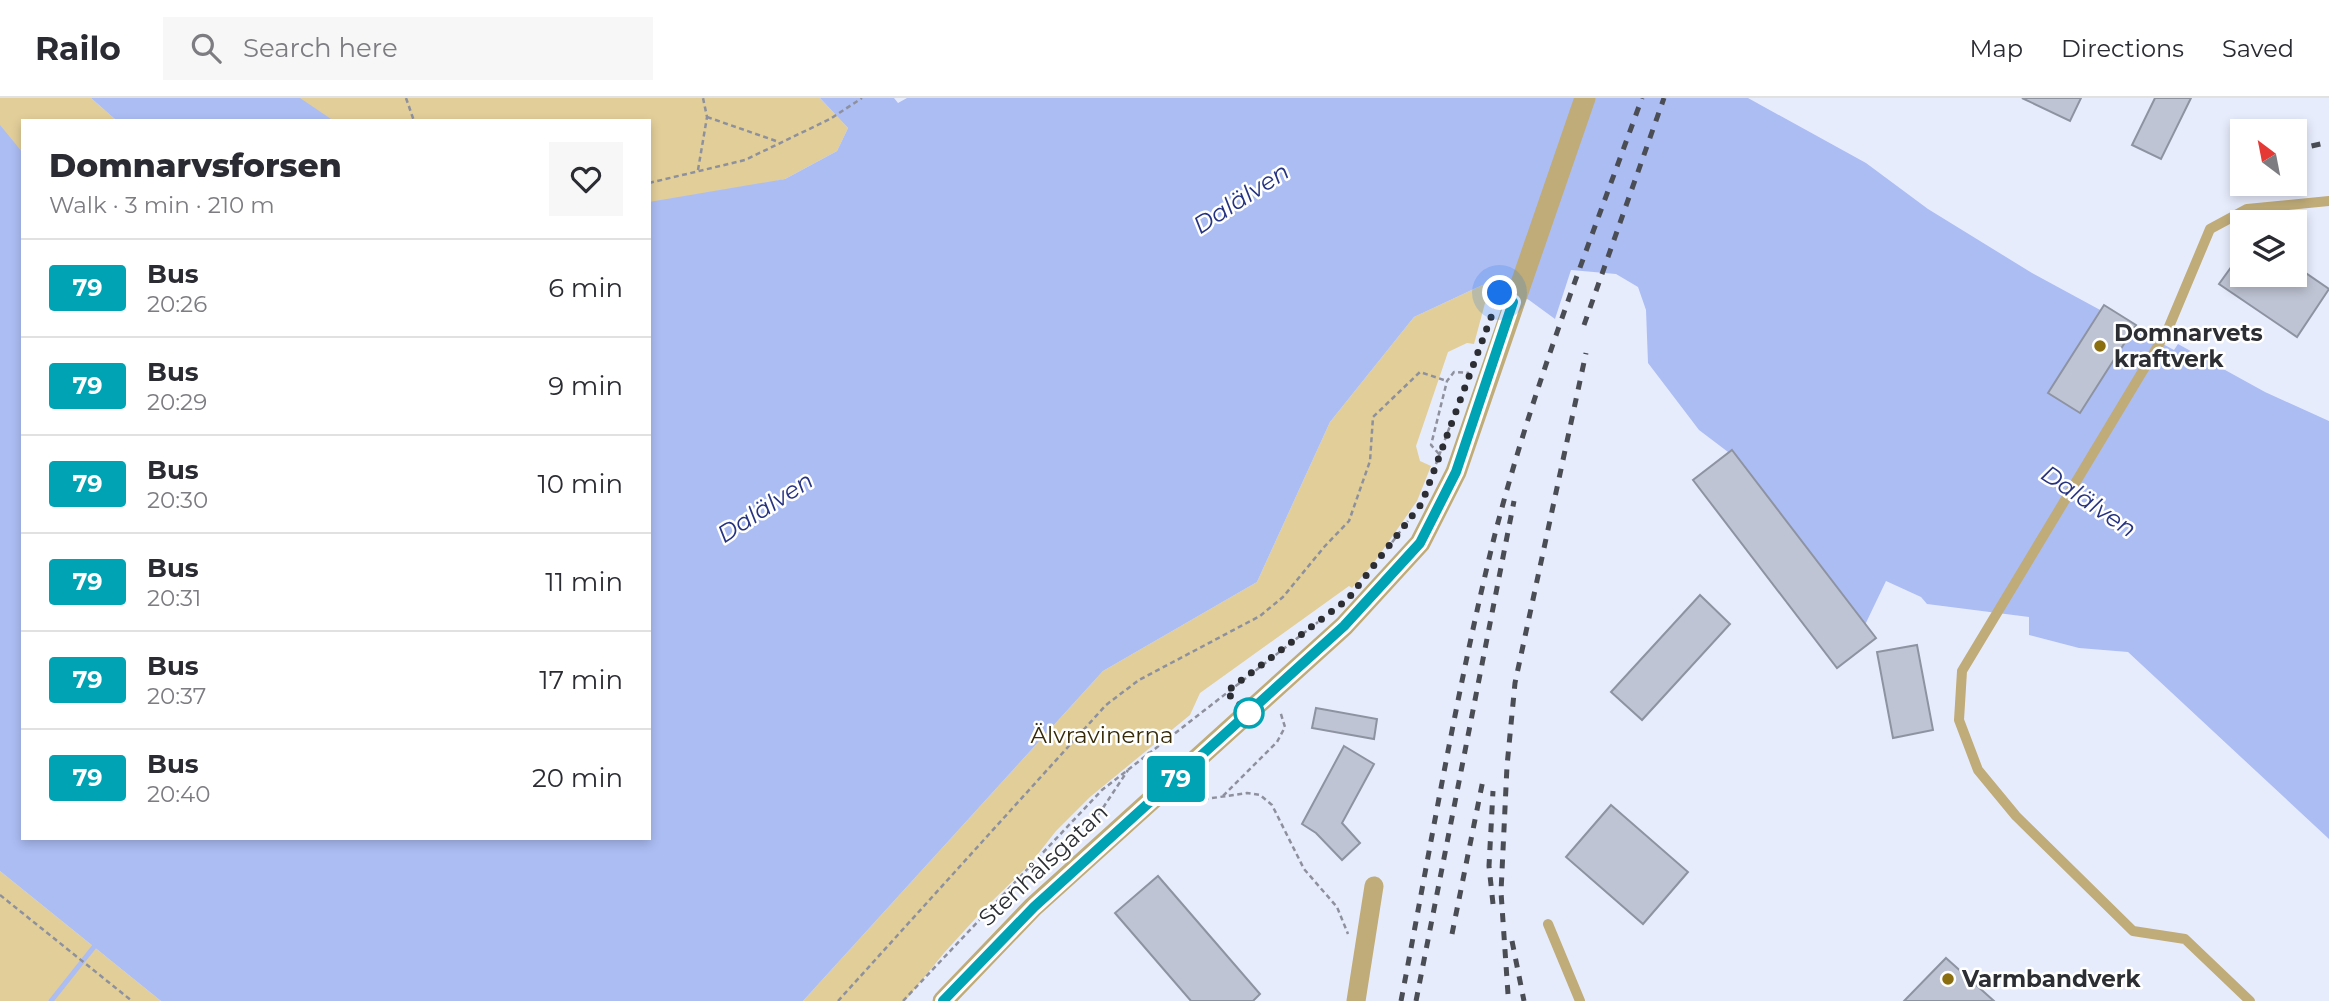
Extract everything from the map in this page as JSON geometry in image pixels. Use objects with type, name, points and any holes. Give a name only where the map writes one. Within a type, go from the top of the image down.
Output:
[{"type":"street","name":"Stenhålsgatan","points":[[943,1001],[1034,907],[1344,626],[1420,543],[1456,472],[1585,98]]},
{"type":"street","points":[[1356,1001],[1374,886]]},
{"type":"lane","points":[[2250,1001],[2185,939],[2133,931],[2017,816],[1978,769],[1959,720],[1962,671],[2168,329],[2210,229],[2247,209],[2329,201]]},
{"type":"lane","points":[[1548,924],[1580,1001]]},
{"type":"path","points":[[406,98],[413,119]]},
{"type":"path","points":[[697,171],[707,117],[703,98]]},
{"type":"path","points":[[651,182],[745,160],[830,119],[862,98]]},
{"type":"path","points":[[707,117],[779,142]]},
{"type":"path","points":[[838,1001],[1106,705],[1139,680],[1259,616],[1283,597],[1349,521],[1370,461],[1373,417],[1420,372],[1447,381]]},
{"type":"path","points":[[1439,454],[1431,445],[1447,381],[1454,372],[1471,373]]},
{"type":"path","points":[[1431,479],[1452,419]]},
{"type":"path","points":[[1381,556],[1414,514]]},
{"type":"path","points":[[903,1001],[1102,790],[1318,622]]},
{"type":"path","points":[[1223,796],[1277,742],[1285,727],[1281,710],[1274,716]]},
{"type":"path","points":[[1148,752],[1161,767]]},
{"type":"path","points":[[1087,832],[1130,767]]},
{"type":"path","points":[[1187,796],[1199,800],[1247,793],[1260,795],[1272,805],[1304,869],[1337,907],[1350,938]]},
{"type":"path","points":[[1018,879],[1047,869]]},
{"type":"path","points":[[0,895],[132,1001]]},
{"type":"green space","points":[[0,98],[91,98],[115,119],[21,119],[21,151],[0,127]]},
{"type":"green space","points":[[295,98],[820,98],[848,128],[837,151],[785,179],[651,210],[651,119],[326,119]]},
{"type":"green space","name":"Älvravinerna","points":[[1491,281],[1474,344],[1467,343],[1448,352],[1416,446],[1420,461],[1431,466],[1417,501],[1373,564],[1352,588],[1349,586],[1200,693],[1190,715],[1090,797],[1056,831],[1030,864],[944,953],[905,1001],[803,1001],[1103,671],[1257,582],[1330,422],[1414,317]]},
{"type":"green space","points":[[0,871],[161,1001],[0,1001]]},
{"type":"water","points":[[91,98],[300,98],[331,119],[115,119]]},
{"type":"water","name":"Dalälven","points":[[820,98],[894,98],[898,103],[907,98],[1748,98],[1866,163],[1928,209],[2032,273],[2174,350],[2178,344],[2265,392],[2329,421],[2329,839],[2128,652],[2079,648],[2029,635],[2029,617],[1927,604],[1921,597],[1886,581],[1864,627],[1732,455],[1699,430],[1648,363],[1646,310],[1638,287],[1616,274],[1571,270],[1555,319],[1529,300],[1491,281],[1414,317],[1330,422],[1257,582],[1103,671],[803,1001],[161,1001],[0,871],[0,125],[21,151],[21,840],[651,840],[651,202],[785,179],[837,151],[848,128]]},
{"type":"building","points":[[2022,98],[2081,98],[2070,121]]},
{"type":"building","points":[[2155,98],[2191,98],[2161,159],[2132,145]]},
{"type":"building","points":[[2230,269],[2230,287],[2307,287],[2307,274],[2329,289],[2297,337],[2219,284]]},
{"type":"building","name":"Domnarvets kraftverk","points":[[2104,305],[2136,325],[2080,413],[2048,393]]},
{"type":"building","points":[[1732,450],[1876,638],[1837,668],[1693,480]]},
{"type":"building","points":[[1700,595],[1730,624],[1642,720],[1611,692]]},
{"type":"building","points":[[1917,645],[1933,730],[1893,738],[1877,652]]},
{"type":"building","points":[[1316,708],[1377,719],[1374,739],[1312,728]]},
{"type":"building","points":[[1344,746],[1374,764],[1342,823],[1360,843],[1342,860],[1316,833],[1302,824]]},
{"type":"building","points":[[1611,805],[1688,872],[1643,924],[1566,857]]},
{"type":"building","points":[[1158,876],[1260,994],[1253,1001],[1191,1001],[1115,913]]},
{"type":"building","name":"Varmbandverk","points":[[1946,958],[1994,1001],[1904,1001]]},
{"type":"waterway","points":[[51,1001],[97,943]]},
{"type":"railway","points":[[1401,1001],[1456,708],[1495,534],[1544,369],[1642,98]]},
{"type":"railway","points":[[1584,325],[1664,98]]},
{"type":"railway","points":[[2307,147],[2329,142]]},
{"type":"railway","points":[[1508,994],[1501,892],[1507,766],[1515,683],[1586,353]]},
{"type":"railway","points":[[1416,1001],[1514,501]]},
{"type":"railway","points":[[1452,934],[1483,780]]},
{"type":"railway","points":[[1493,791],[1489,866],[1493,904]]},
{"type":"railway","points":[[1512,941],[1524,1001]]},
{"type":"bus line","name":"79","points":[[943,1001],[1034,907],[1344,626],[1420,543],[1456,472],[1513,302]]},
{"type":"place","name":"Domnarvets kraftverk","points":[[2100,346]]},
{"type":"place","name":"Varmbandverk","points":[[1948,979]]},
{"type":"route","points":[[1249,713],[1226,692],[1348,599],[1422,503],[1500,293]]}]
